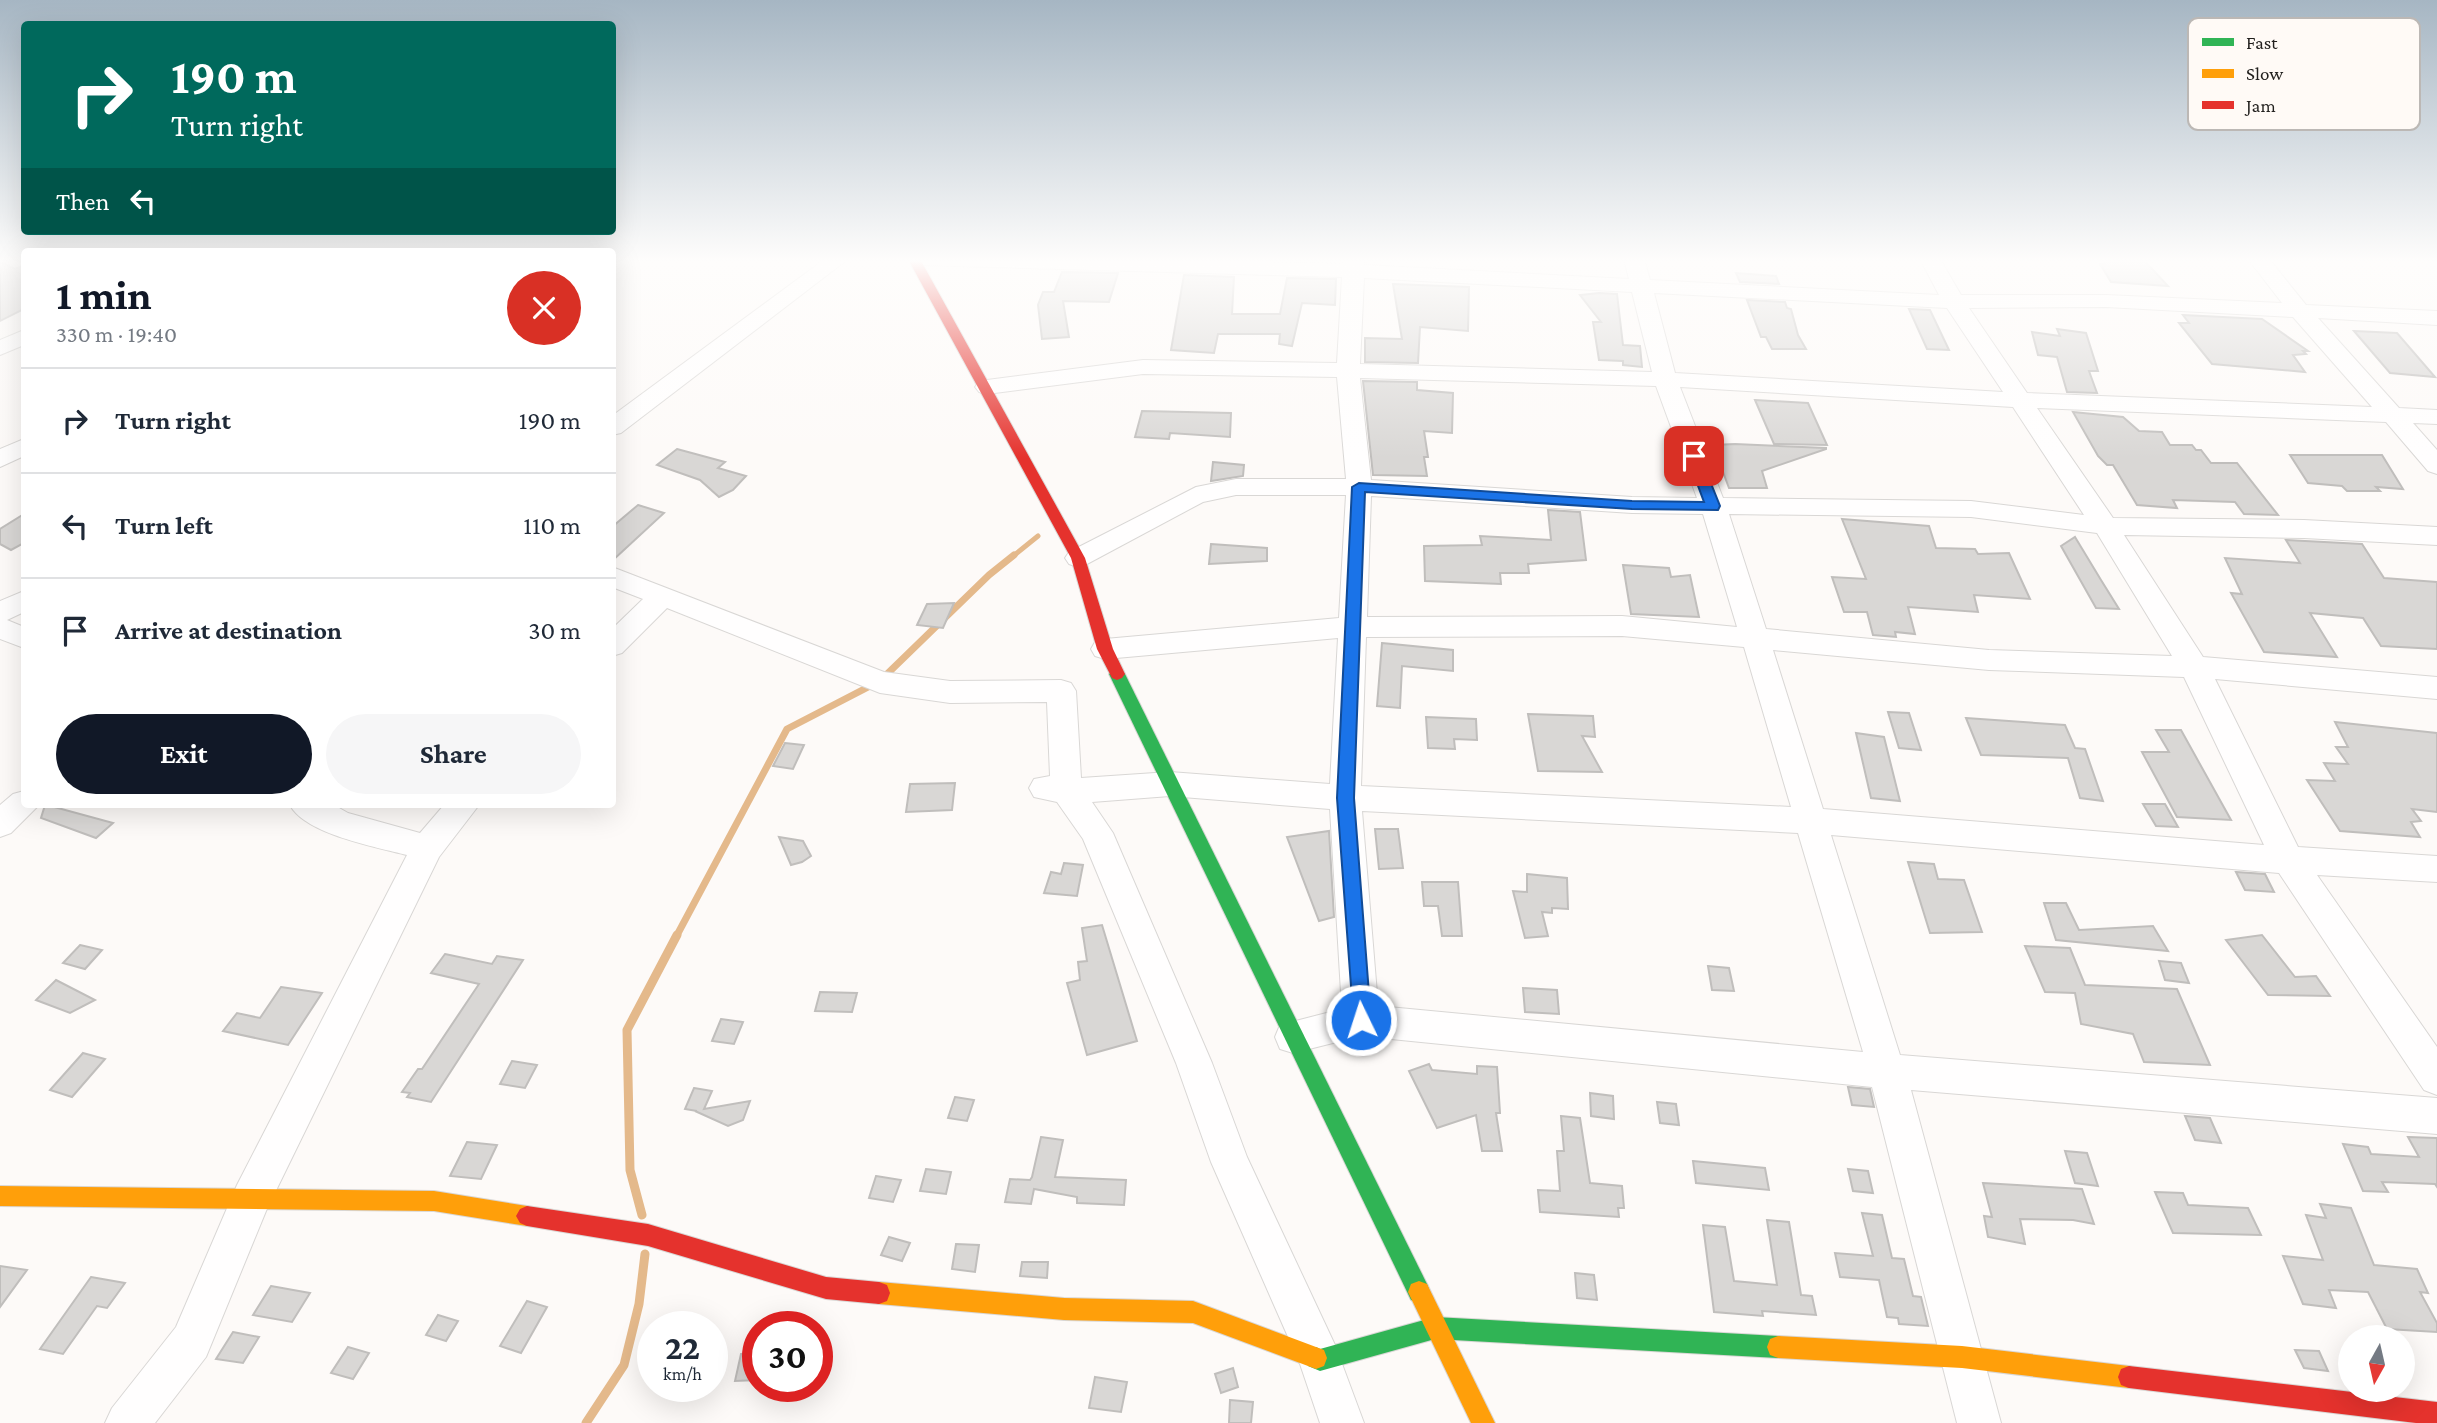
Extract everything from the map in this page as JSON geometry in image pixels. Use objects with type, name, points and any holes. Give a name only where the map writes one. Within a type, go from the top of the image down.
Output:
[{"type":"street","points":[[616,425],[749,325]]},
{"type":"street","points":[[952,325],[1078,558],[1105,649],[1483,1423]]},
{"type":"street","points":[[1344,325],[1359,487],[1345,798],[1361,1020]]},
{"type":"street","points":[[1651,325],[1665,379],[1713,506],[1756,641],[1887,1071],[1979,1423]]},
{"type":"street","points":[[1969,325],[2105,526],[2194,667],[2288,860],[2437,1078]]},
{"type":"street","points":[[2310,325],[2394,415],[2437,466]]},
{"type":"street","points":[[0,327],[21,336]]},
{"type":"street","points":[[0,348],[21,338]]},
{"type":"street","points":[[987,387],[1143,367],[1348,370],[1665,379],[2018,400],[2437,416]]},
{"type":"street","points":[[0,459],[21,448]]},
{"type":"street","points":[[1078,558],[1196,495],[1236,488],[1359,487],[1632,505],[1971,509],[2105,526],[2304,529],[2437,536]]},
{"type":"street","points":[[616,578],[880,681],[950,692],[1060,691],[1056,789],[1097,833],[1194,1063],[1230,1162],[1320,1360],[1342,1423]]},
{"type":"street","points":[[616,642],[662,597]]},
{"type":"street","points":[[9,613],[21,633]]},
{"type":"street","points":[[1105,649],[1351,627],[1622,626],[1756,641],[1989,660],[2194,667],[2437,688]]},
{"type":"street","points":[[1056,789],[1170,784],[1345,798],[1812,821],[2288,860],[2437,869]]},
{"type":"street","points":[[0,824],[21,806]]},
{"type":"street","points":[[312,808],[339,823],[427,848]]},
{"type":"street","points":[[127,1423],[191,1342],[251,1199],[427,848],[460,808]]},
{"type":"street","points":[[1293,1037],[1361,1020],[1887,1071],[2437,1116]]},
{"type":"street","points":[[0,1196],[434,1201],[648,1235],[826,1288],[1064,1309],[1193,1312],[1320,1360],[1435,1328],[1962,1357],[2437,1414]]},
{"type":"building","points":[[1040,325],[1067,325],[1069,337],[1042,339]]},
{"type":"building","points":[[1175,325],[1297,325],[1292,346],[1279,344],[1280,334],[1218,334],[1214,353],[1171,350]]},
{"type":"building","points":[[1400,325],[1468,325],[1468,331],[1420,327],[1418,363],[1365,362],[1365,338],[1402,339]]},
{"type":"building","points":[[1594,325],[1621,325],[1623,345],[1640,346],[1642,367],[1623,365],[1623,361],[1599,360]]},
{"type":"building","points":[[1757,325],[1795,325],[1806,349],[1772,349],[1766,337],[1761,337]]},
{"type":"building","points":[[1916,325],[1937,325],[1949,350],[1927,349]]},
{"type":"building","points":[[2181,325],[2271,325],[2308,351],[2303,351],[2306,354],[2293,355],[2305,372],[2212,364]]},
{"type":"building","points":[[2057,329],[2086,333],[2098,371],[2089,371],[2097,393],[2067,392],[2057,357],[2038,355],[2032,332],[2060,336]]},
{"type":"building","points":[[2354,331],[2397,333],[2435,377],[2390,373]]},
{"type":"building","points":[[1363,381],[1417,382],[1417,390],[1453,393],[1452,433],[1424,431],[1428,457],[1424,457],[1427,476],[1373,475]]},
{"type":"building","points":[[1755,400],[1808,403],[1827,445],[1774,444]]},
{"type":"building","points":[[1142,411],[1231,413],[1230,437],[1170,433],[1169,439],[1135,437]]},
{"type":"building","points":[[2073,412],[2123,417],[2139,431],[2162,432],[2170,445],[2192,445],[2196,450],[2201,450],[2211,463],[2237,463],[2278,515],[2244,514],[2235,502],[2173,500],[2177,508],[2137,505],[2113,465],[2107,465],[2098,456]]},
{"type":"building","points":[[1713,445],[1826,449],[1762,471],[1767,488],[1729,488]]},
{"type":"building","points":[[677,449],[725,462],[718,468],[746,476],[733,490],[719,497],[700,480],[657,465]]},
{"type":"building","points":[[2290,455],[2382,455],[2403,489],[2376,487],[2380,491],[2347,491],[2342,486],[2308,483]]},
{"type":"building","points":[[1213,462],[1244,465],[1243,476],[1211,481]]},
{"type":"building","points":[[638,505],[664,513],[616,557],[616,524]]},
{"type":"building","points":[[1548,510],[1580,512],[1586,560],[1528,564],[1529,573],[1500,573],[1501,584],[1425,581],[1424,546],[1482,545],[1480,536],[1551,540]]},
{"type":"building","points":[[21,516],[21,545],[11,550],[0,544],[0,529]]},
{"type":"building","points":[[1842,519],[1929,526],[1936,548],[1975,549],[1978,554],[2009,553],[2030,599],[1974,595],[1978,612],[1908,607],[1915,634],[1895,632],[1896,637],[1873,635],[1867,612],[1844,612],[1832,577],[1866,579]]},
{"type":"building","points":[[2075,537],[2119,609],[2096,608],[2061,546]]},
{"type":"building","points":[[2286,540],[2362,544],[2384,578],[2437,582],[2437,649],[2381,646],[2363,618],[2310,613],[2337,657],[2264,652],[2231,593],[2242,594],[2225,558],[2300,563]]},
{"type":"building","points":[[1211,544],[1267,548],[1267,561],[1209,564]]},
{"type":"building","points":[[1623,565],[1669,568],[1671,577],[1690,575],[1699,617],[1631,614]]},
{"type":"building","points":[[954,603],[943,628],[917,625],[927,604]]},
{"type":"building","points":[[1382,643],[1453,650],[1453,671],[1402,666],[1400,708],[1377,706]]},
{"type":"building","points":[[1888,712],[1909,713],[1921,750],[1899,748]]},
{"type":"building","points":[[1528,714],[1593,716],[1595,737],[1582,736],[1602,772],[1538,771]]},
{"type":"building","points":[[1426,717],[1476,719],[1477,740],[1454,739],[1455,749],[1428,748]]},
{"type":"building","points":[[1966,718],[2065,725],[2075,748],[2085,749],[2103,801],[2080,798],[2068,758],[1981,755]]},
{"type":"building","points":[[2335,722],[2437,733],[2437,812],[2412,809],[2421,821],[2411,822],[2420,837],[2340,831],[2307,780],[2335,781],[2324,763],[2348,764],[2336,747],[2348,747]]},
{"type":"building","points":[[2156,730],[2181,730],[2231,820],[2177,817],[2142,752],[2169,752]]},
{"type":"building","points":[[1856,733],[1884,737],[1900,801],[1871,798]]},
{"type":"building","points":[[785,743],[804,745],[793,769],[773,766]]},
{"type":"building","points":[[955,783],[952,810],[906,812],[910,784]]},
{"type":"building","points":[[2143,804],[2165,804],[2178,827],[2156,826]]},
{"type":"building","points":[[44,808],[56,808],[113,823],[96,838],[41,818]]},
{"type":"building","points":[[1375,829],[1398,829],[1403,868],[1379,869]]},
{"type":"building","points":[[1329,831],[1334,917],[1319,921],[1287,837]]},
{"type":"building","points":[[779,837],[803,841],[811,856],[791,865]]},
{"type":"building","points":[[1908,862],[1934,864],[1938,879],[1964,880],[1982,932],[1930,933]]},
{"type":"building","points":[[1064,863],[1083,865],[1077,896],[1044,893],[1051,872],[1061,874]]},
{"type":"building","points":[[2236,872],[2265,874],[2274,892],[2245,890]]},
{"type":"building","points":[[1527,874],[1567,878],[1568,909],[1552,908],[1552,913],[1542,912],[1548,936],[1525,938],[1513,891],[1527,892]]},
{"type":"building","points":[[1422,882],[1458,882],[1462,936],[1442,936],[1438,906],[1424,906]]},
{"type":"building","points":[[2044,903],[2066,903],[2079,930],[2153,926],[2168,951],[2056,940]]},
{"type":"building","points":[[1102,925],[1137,1041],[1087,1055],[1067,983],[1080,980],[1078,962],[1087,961],[1082,928]]},
{"type":"building","points":[[2262,935],[2295,977],[2316,976],[2330,996],[2268,995],[2226,940]]},
{"type":"building","points":[[80,945],[102,950],[85,969],[63,963]]},
{"type":"building","points":[[2025,946],[2070,948],[2085,985],[2177,989],[2210,1065],[2144,1062],[2133,1034],[2081,1024],[2075,993],[2045,992]]},
{"type":"building","points":[[445,954],[492,964],[497,956],[523,960],[431,1102],[407,1097],[410,1093],[402,1092],[418,1069],[422,1069],[479,984],[431,973]]},
{"type":"building","points":[[2159,961],[2181,963],[2189,983],[2165,980]]},
{"type":"building","points":[[1708,966],[1729,968],[1734,991],[1712,990]]},
{"type":"building","points":[[56,980],[95,1000],[70,1013],[36,1000]]},
{"type":"building","points":[[281,987],[322,993],[288,1045],[223,1031],[237,1013],[260,1018]]},
{"type":"building","points":[[1523,988],[1557,990],[1559,1014],[1525,1012]]},
{"type":"building","points":[[820,992],[857,993],[852,1012],[815,1011]]},
{"type":"building","points":[[721,1019],[743,1022],[734,1044],[712,1041]]},
{"type":"building","points":[[83,1053],[105,1059],[72,1097],[50,1090]]},
{"type":"building","points":[[512,1061],[537,1065],[525,1088],[500,1084]]},
{"type":"building","points":[[1429,1064],[1432,1070],[1477,1074],[1477,1066],[1497,1067],[1500,1113],[1496,1113],[1502,1151],[1482,1151],[1476,1115],[1437,1128],[1409,1071]]},
{"type":"building","points":[[1848,1087],[1870,1089],[1874,1107],[1852,1105]]},
{"type":"building","points":[[694,1088],[712,1091],[704,1109],[750,1101],[743,1120],[728,1126],[697,1111],[685,1109]]},
{"type":"building","points":[[1590,1093],[1613,1096],[1614,1119],[1591,1116]]},
{"type":"building","points":[[955,1097],[974,1100],[967,1121],[948,1118]]},
{"type":"building","points":[[1657,1102],[1676,1104],[1679,1125],[1660,1123]]},
{"type":"building","points":[[1561,1116],[1580,1118],[1590,1183],[1622,1186],[1624,1208],[1618,1208],[1619,1217],[1540,1212],[1538,1190],[1560,1191],[1557,1151],[1564,1151]]},
{"type":"building","points":[[2185,1116],[2210,1118],[2221,1143],[2195,1140]]},
{"type":"building","points":[[1041,1137],[1063,1140],[1055,1177],[1126,1180],[1124,1205],[1077,1203],[1077,1197],[1034,1189],[1031,1204],[1005,1202],[1010,1179],[1030,1180],[1032,1177]]},
{"type":"building","points":[[2408,1137],[2437,1138],[2437,1187],[2435,1184],[2382,1182],[2388,1192],[2363,1191],[2343,1144],[2368,1147],[2371,1154],[2419,1157]]},
{"type":"building","points":[[467,1142],[497,1145],[481,1179],[450,1176]]},
{"type":"building","points":[[2065,1151],[2087,1153],[2098,1186],[2075,1183]]},
{"type":"building","points":[[1693,1161],[1765,1168],[1769,1190],[1696,1183]]},
{"type":"building","points":[[926,1169],[951,1172],[946,1194],[920,1191]]},
{"type":"building","points":[[1848,1169],[1868,1171],[1873,1193],[1853,1191]]},
{"type":"building","points":[[876,1176],[901,1180],[893,1202],[869,1198]]},
{"type":"building","points":[[1983,1183],[2082,1189],[2094,1224],[2073,1220],[2020,1219],[2025,1244],[1988,1237],[1984,1216],[1992,1217]]},
{"type":"building","points":[[2155,1192],[2183,1193],[2188,1205],[2248,1208],[2261,1235],[2173,1233]]},
{"type":"building","points":[[2320,1204],[2351,1208],[2374,1265],[2417,1269],[2428,1293],[2420,1292],[2437,1323],[2437,1332],[2415,1331],[2415,1325],[2385,1325],[2368,1292],[2329,1290],[2336,1308],[2303,1304],[2283,1256],[2323,1260],[2306,1215],[2326,1218]]},
{"type":"building","points":[[1862,1213],[1882,1215],[1892,1258],[1904,1259],[1913,1296],[1921,1297],[1928,1326],[1899,1324],[1898,1318],[1887,1317],[1879,1280],[1840,1277],[1835,1253],[1873,1256]]},
{"type":"building","points":[[1767,1220],[1789,1222],[1801,1295],[1812,1296],[1816,1315],[1762,1311],[1763,1316],[1714,1312],[1703,1225],[1725,1227],[1734,1281],[1777,1285]]},
{"type":"building","points":[[889,1237],[910,1243],[902,1261],[881,1255]]},
{"type":"building","points":[[956,1244],[979,1245],[975,1272],[952,1269]]},
{"type":"building","points":[[1022,1262],[1048,1262],[1047,1278],[1020,1276]]},
{"type":"building","points":[[0,1266],[27,1270],[0,1307]]},
{"type":"building","points":[[1575,1273],[1594,1275],[1597,1300],[1577,1298]]},
{"type":"building","points":[[91,1277],[125,1283],[107,1308],[97,1306],[63,1354],[40,1349]]},
{"type":"building","points":[[271,1286],[310,1293],[292,1322],[253,1315]]},
{"type":"building","points":[[527,1301],[547,1307],[521,1353],[500,1346]]},
{"type":"building","points":[[438,1315],[458,1321],[446,1341],[426,1335]]},
{"type":"building","points":[[233,1332],[259,1337],[243,1363],[216,1359]]},
{"type":"building","points":[[348,1347],[369,1353],[353,1379],[331,1373]]},
{"type":"building","points":[[2295,1350],[2319,1351],[2328,1371],[2304,1368]]},
{"type":"building","points":[[741,1354],[742,1381],[735,1381]]},
{"type":"building","points":[[1233,1368],[1238,1387],[1221,1393],[1215,1374]]},
{"type":"building","points":[[1095,1377],[1127,1382],[1121,1412],[1089,1408]]},
{"type":"building","points":[[1230,1400],[1253,1402],[1251,1423],[1229,1423]]},
{"type":"waterway","points":[[1012,557],[1038,536]]},
{"type":"waterway","points":[[884,677],[989,575],[1014,555]]},
{"type":"waterway","points":[[676,937],[787,729],[874,684]]},
{"type":"waterway","points":[[642,1215],[630,1170],[627,1030],[677,935]]},
{"type":"waterway","points":[[586,1423],[624,1365],[639,1304],[645,1254]]},
{"type":"traffic: fast","points":[[1117,674],[1419,1292]]},
{"type":"traffic: fast","points":[[1316,1358],[1320,1360],[1435,1328],[1778,1347]]},
{"type":"traffic: slow","points":[[0,1196],[434,1201],[527,1216]]},
{"type":"traffic: slow","points":[[1419,1292],[1483,1423]]},
{"type":"traffic: slow","points":[[879,1293],[1064,1309],[1193,1312],[1316,1358]]},
{"type":"traffic: slow","points":[[1778,1347],[1962,1357],[2129,1377]]},
{"type":"traffic: jam","points":[[950,325],[1078,558],[1105,649],[1117,674]]},
{"type":"traffic: jam","points":[[527,1216],[648,1235],[826,1288],[879,1293]]},
{"type":"traffic: jam","points":[[2129,1377],[2437,1414]]},
{"type":"route","points":[[1361,1020],[1345,798],[1359,487],[1531,496],[1632,505],[1713,506],[1694,456]]}]
